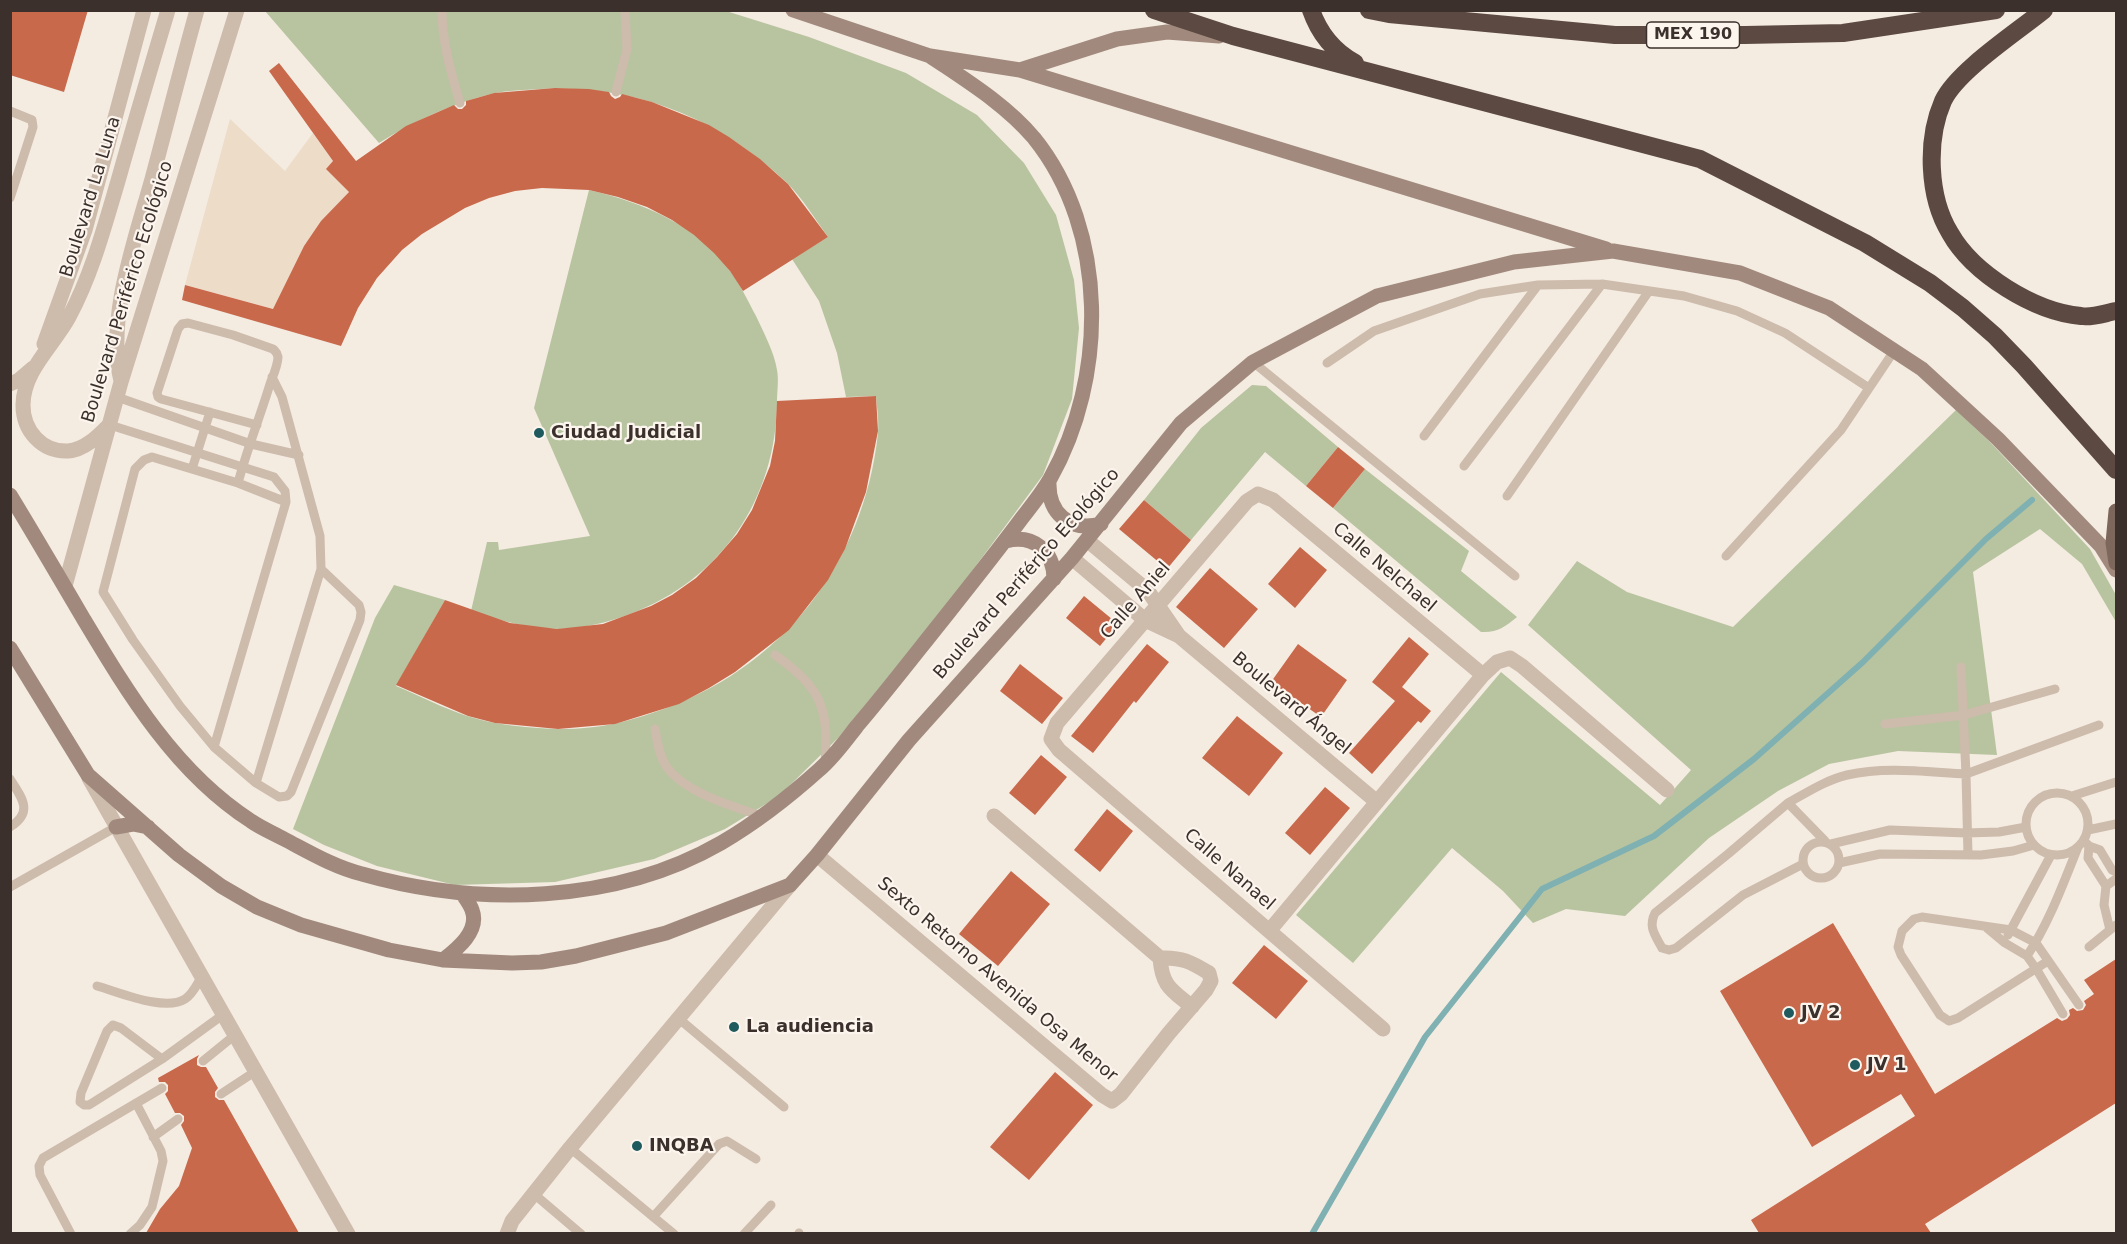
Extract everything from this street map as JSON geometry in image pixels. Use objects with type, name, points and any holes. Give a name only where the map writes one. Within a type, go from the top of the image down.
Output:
[{"type":"highway","points":[[1154,10],[1233,36],[1700,159],[1865,243],[1930,283],[1963,308],[2025,366],[2116,470]]},
{"type":"highway","points":[[1311,10],[1322,32],[1336,50],[1369,71]]},
{"type":"highway","name":"MEX 190","points":[[1369,10],[1389,14],[1615,35],[1843,33],[1996,10]]},
{"type":"highway","points":[[2044,10],[1963,74],[1944,100],[1936,129],[1931,162],[1936,199],[1950,233],[1973,263],[2009,290],[2048,310],[2083,317],[2116,311]]},
{"type":"main road","points":[[2116,511],[2113,543],[2116,563]]},
{"type":"street","points":[[10,384],[19,380],[37,364],[85,230],[144,10]]},
{"type":"street","name":"Boulevard La Luna","points":[[110,424],[84,446],[69,451],[51,449],[32,435],[25,422],[23,404],[37,364],[68,320],[93,265],[168,10]]},
{"type":"street","name":"Boulevard Periférico Ecológico","points":[[65,586],[121,382],[237,10]]},
{"type":"street","points":[[793,10],[930,56],[1020,70],[1613,251]]},
{"type":"street","points":[[121,382],[116,345],[129,264],[196,11]]},
{"type":"street","points":[[1020,70],[1117,39],[1147,34],[1167,32],[1233,36]]},
{"type":"street","name":"Boulevard Periférico Ecológico","points":[[10,495],[136,705],[169,746],[208,786],[250,820],[321,859],[357,873],[398,883],[462,893],[569,892],[628,880],[677,864],[720,844],[762,816],[825,766],[1006,541],[1049,482],[1074,430],[1088,372],[1092,324],[1088,272],[1080,230],[1062,182],[1036,140],[1003,106],[930,56]]},
{"type":"street","name":"Boulevard Periférico Ecológico","points":[[10,648],[88,775],[179,855],[221,886],[257,907],[301,925],[389,950],[443,960],[512,963],[541,962],[576,956],[666,933],[790,885],[817,855],[909,740],[1101,524],[1181,423],[1253,362],[1377,296],[1514,262],[1613,251],[1740,273],[1829,308],[1922,369],[1998,439],[2101,546],[2116,570]]},
{"type":"street","points":[[1049,482],[1051,502],[1064,519],[1081,526],[1101,524]]},
{"type":"street","name":"Calle Aniel","points":[[1051,739],[1057,723],[1247,501],[1258,494]]},
{"type":"street","name":"Calle Nelchael","points":[[1258,494],[1273,501],[1483,675]]},
{"type":"street","points":[[1006,541],[1024,539],[1041,546],[1052,561],[1054,579]]},
{"type":"street","name":"Boulevard Ángel","points":[[1087,540],[1148,591],[1179,636]]},
{"type":"street","name":"Boulevard Ángel","points":[[1072,558],[1145,620],[1179,636],[1377,802]]},
{"type":"street","points":[[1269,930],[1483,675],[1497,662],[1510,658],[1667,790]]},
{"type":"street","name":"Calle Nanael","points":[[1051,739],[1059,750],[1383,1029]]},
{"type":"street","points":[[88,775],[348,1233]]},
{"type":"street","points":[[994,816],[1160,958],[1161,975],[1168,986],[1192,1007]]},
{"type":"street","points":[[116,827],[133,824],[148,827]]},
{"type":"street","name":"Sexto Retorno Avenida Osa Menor","points":[[817,855],[1112,1101],[1121,1094],[1211,981],[1209,973],[1186,960],[1174,957],[1160,958]]},
{"type":"street","points":[[507,1233],[512,1221],[570,1148],[790,885]]},
{"type":"street","points":[[443,960],[461,945],[473,922],[473,910],[462,893]]},
{"type":"lane","points":[[442,10],[442,28],[447,57],[460,103]]},
{"type":"lane","points":[[616,92],[627,49],[626,10]]},
{"type":"lane","points":[[10,111],[32,120],[33,127],[10,198]]},
{"type":"lane","points":[[1328,363],[1374,331],[1480,294],[1538,285],[1602,284],[1684,296],[1737,311],[1785,333],[1869,388]]},
{"type":"lane","points":[[1464,466],[1602,284]]},
{"type":"lane","points":[[1424,436],[1538,285]]},
{"type":"lane","points":[[1507,496],[1649,291]]},
{"type":"lane","points":[[238,483],[243,465],[251,444],[257,425],[272,377],[278,358],[277,353],[273,349],[233,335],[188,323],[182,324],[178,329],[157,393],[158,397],[257,425]]},
{"type":"lane","points":[[1726,556],[1841,430],[1894,351]]},
{"type":"lane","points":[[1253,362],[1515,576]]},
{"type":"lane","points":[[256,783],[321,568],[320,536],[282,397],[272,377]]},
{"type":"lane","points":[[117,397],[251,444],[299,455]]},
{"type":"lane","points":[[192,469],[210,412]]},
{"type":"lane","points":[[110,424],[243,465],[274,477],[285,491],[286,502],[214,747]]},
{"type":"lane","points":[[286,502],[238,483],[192,469],[152,457],[144,459],[135,469],[103,592],[133,640],[180,706],[214,747],[256,783],[279,797],[287,796],[291,792],[360,620],[359,605],[321,568]]},
{"type":"lane","points":[[775,655],[798,672],[811,687],[821,706],[827,731],[825,766]]},
{"type":"lane","points":[[1962,667],[1968,855]]},
{"type":"lane","points":[[1885,724],[1964,715],[2055,689]]},
{"type":"lane","points":[[1803,864],[1743,896],[1676,948],[1669,950],[1662,948],[1651,930],[1651,921],[1655,913],[1788,803],[1816,787],[1845,776],[1880,769],[1966,774],[2099,725]]},
{"type":"lane","points":[[655,729],[666,766],[680,780],[702,794],[762,816]]},
{"type":"lane","points":[[10,779],[22,800],[25,811],[20,821],[10,827]]},
{"type":"lane","points":[[2072,796],[2116,782]]},
{"type":"lane","points":[[2027,956],[2036,943],[2084,845],[2088,830],[2086,811],[2072,796],[2063,793],[2044,795],[2036,801],[2030,808],[2026,827],[2034,845],[2051,855],[2070,852],[2084,845],[2100,850],[2112,870],[2116,872]]},
{"type":"lane","points":[[1788,803],[1836,849],[1839,863]]},
{"type":"lane","points":[[2088,830],[2116,824]]},
{"type":"lane","points":[[10,887],[116,827]]},
{"type":"lane","points":[[2026,827],[1999,832],[1966,833],[1890,830],[1828,843],[1817,842],[1811,844],[1803,856],[1803,864],[1811,875],[1817,878],[1831,875],[1839,863],[1880,854],[1968,855],[2013,851],[2034,845]]},
{"type":"lane","points":[[2084,845],[2088,858],[2106,886],[2104,905],[2113,927],[2090,947]]},
{"type":"lane","points":[[2005,943],[2051,855]]},
{"type":"lane","points":[[2106,886],[2116,879]]},
{"type":"lane","points":[[2048,961],[1958,1018],[1949,1021],[1940,1015],[1901,955],[1899,939],[1902,931],[1914,919],[1922,917],[2011,930],[2036,943],[2079,1005]]},
{"type":"lane","points":[[1985,927],[2005,943],[2027,956],[2062,1014]]},
{"type":"lane","points":[[97,986],[162,1004],[174,1004],[191,994],[202,976]]},
{"type":"lane","points":[[162,1059],[121,1028],[113,1025],[106,1031],[81,1092],[80,1102],[89,1105],[162,1059],[224,1014]]},
{"type":"lane","points":[[678,1018],[784,1107]]},
{"type":"lane","points":[[202,1061],[235,1035]]},
{"type":"lane","points":[[221,1094],[256,1071]]},
{"type":"lane","points":[[71,1233],[40,1175],[39,1166],[44,1158],[162,1088]]},
{"type":"lane","points":[[130,1233],[140,1225],[152,1207],[163,1161],[161,1151],[136,1103]]},
{"type":"lane","points":[[153,1137],[178,1119]]},
{"type":"lane","points":[[653,1217],[719,1144],[727,1141],[756,1159]]},
{"type":"lane","points":[[570,1148],[674,1233]]},
{"type":"lane","points":[[534,1194],[580,1233]]},
{"type":"lane","points":[[744,1233],[771,1205]]},
{"type":"green space","points":[[265,11],[726,11],[809,37],[906,73],[977,115],[1024,163],[1056,215],[1074,280],[1079,328],[1072,399],[1043,475],[944,609],[838,738],[779,796],[725,829],[654,859],[555,882],[455,885],[377,866],[324,845],[293,829],[375,618],[394,585],[445,600],[396,686],[467,716],[512,726],[546,729],[595,727],[619,722],[655,712],[700,693],[741,669],[777,640],[808,606],[835,568],[855,526],[870,481],[878,433],[876,396],[846,397],[837,353],[819,301],[792,259],[828,237],[792,188],[760,159],[732,140],[703,123],[673,110],[642,99],[609,92],[541,89],[491,94],[433,114],[379,143]]},
{"type":"green space","points":[[589,190],[630,202],[668,218],[702,241],[731,272],[756,316],[776,364],[778,382],[774,438],[766,471],[754,503],[737,532],[716,558],[691,580],[662,599],[612,620],[559,629],[525,626],[471,611],[487,542],[498,542],[499,550],[590,536],[534,408]]},
{"type":"green space","points":[[1252,385],[1266,386],[1338,447],[1306,486],[1265,452],[1191,540],[1144,500],[1201,428]]},
{"type":"green space","points":[[1956,410],[1991,443],[2090,549],[2116,595],[2116,622],[2082,564],[2040,529],[1973,572],[1997,755],[1898,751],[1829,764],[1778,791],[1709,838],[1625,916],[1566,909],[1533,923],[1503,891],[1452,848],[1353,963],[1296,915],[1501,672],[1660,805],[1691,770],[1528,625],[1577,561],[1627,592],[1733,627]]},
{"type":"green space","points":[[1365,469],[1469,551],[1461,571],[1517,617],[1500,629],[1481,632],[1333,508]]},
{"type":"shaded area","points":[[230,119],[285,171],[313,133],[333,161],[327,169],[349,192],[321,221],[304,246],[273,309],[185,285]]},
{"type":"building","points":[[10,10],[88,10],[64,92],[10,75]]},
{"type":"building","points":[[279,63],[356,161],[406,126],[454,105],[462,109],[466,101],[494,93],[555,88],[589,89],[609,92],[615,99],[622,94],[652,102],[709,125],[760,159],[788,184],[828,237],[743,291],[730,271],[694,235],[647,207],[589,190],[542,188],[515,191],[489,198],[465,208],[422,234],[402,250],[377,278],[358,308],[341,346],[182,300],[185,285],[273,309],[304,246],[321,221],[349,192],[326,169],[333,161],[269,71]]},
{"type":"building","points":[[876,396],[878,431],[866,492],[845,549],[828,580],[789,630],[735,672],[709,688],[679,704],[615,724],[558,729],[495,723],[468,716],[396,685],[445,600],[510,623],[557,629],[603,624],[651,606],[672,595],[696,578],[717,557],[737,534],[752,510],[770,466],[775,441],[777,401]]},
{"type":"building","points":[[1338,447],[1365,469],[1333,508],[1306,486]]},
{"type":"building","points":[[1144,500],[1191,540],[1167,569],[1119,529]]},
{"type":"building","points":[[1300,547],[1327,570],[1295,608],[1268,584]]},
{"type":"building","points":[[1210,568],[1258,609],[1224,648],[1176,607]]},
{"type":"building","points":[[1084,596],[1118,624],[1100,646],[1066,618]]},
{"type":"building","points":[[1409,637],[1429,654],[1402,687],[1431,711],[1421,723],[1418,721],[1372,774],[1349,753],[1395,701],[1372,682]]},
{"type":"building","points":[[1147,644],[1169,662],[1136,703],[1134,701],[1093,753],[1071,736]]},
{"type":"building","points":[[1298,644],[1347,680],[1321,717],[1271,682]]},
{"type":"building","points":[[1020,664],[1063,698],[1042,724],[1000,691]]},
{"type":"building","points":[[1237,716],[1283,753],[1249,796],[1202,758]]},
{"type":"building","points":[[1041,755],[1067,777],[1035,815],[1009,793]]},
{"type":"building","points":[[1325,787],[1350,808],[1310,855],[1285,833]]},
{"type":"building","points":[[1107,809],[1133,831],[1100,872],[1074,850]]},
{"type":"building","points":[[1011,871],[1050,904],[998,966],[959,934]]},
{"type":"building","points":[[1833,923],[1935,1094],[2057,1018],[2062,1021],[2067,1019],[2070,1015],[2069,1010],[2073,1008],[2077,1011],[2083,1010],[2086,1005],[2084,1001],[2094,994],[2084,980],[2116,959],[2116,1103],[1925,1224],[1931,1233],[1759,1233],[1751,1220],[1915,1116],[1901,1094],[1812,1147],[1720,991]]},
{"type":"building","points":[[1264,945],[1308,981],[1276,1019],[1232,983]]},
{"type":"building","points":[[199,1055],[197,1065],[206,1067],[218,1088],[215,1097],[224,1100],[299,1233],[146,1233],[160,1209],[179,1186],[192,1148],[181,1125],[184,1116],[175,1113],[165,1094],[168,1091],[168,1085],[165,1082],[159,1082],[158,1078]]},
{"type":"building","points":[[1055,1072],[1093,1105],[1029,1180],[990,1147]]},
{"type":"waterway","points":[[1312,1234],[1425,1037],[1542,889],[1654,836],[1754,759],[1863,662],[1986,539],[2032,500]]},
{"type":"place","name":"Ciudad Judicial","points":[[539,433]]},
{"type":"place","name":"JV 2","points":[[1789,1013]]},
{"type":"place","name":"La audiencia","points":[[734,1027]]},
{"type":"place","name":"JV 1","points":[[1855,1065]]},
{"type":"place","name":"INQBA","points":[[637,1146]]}]
